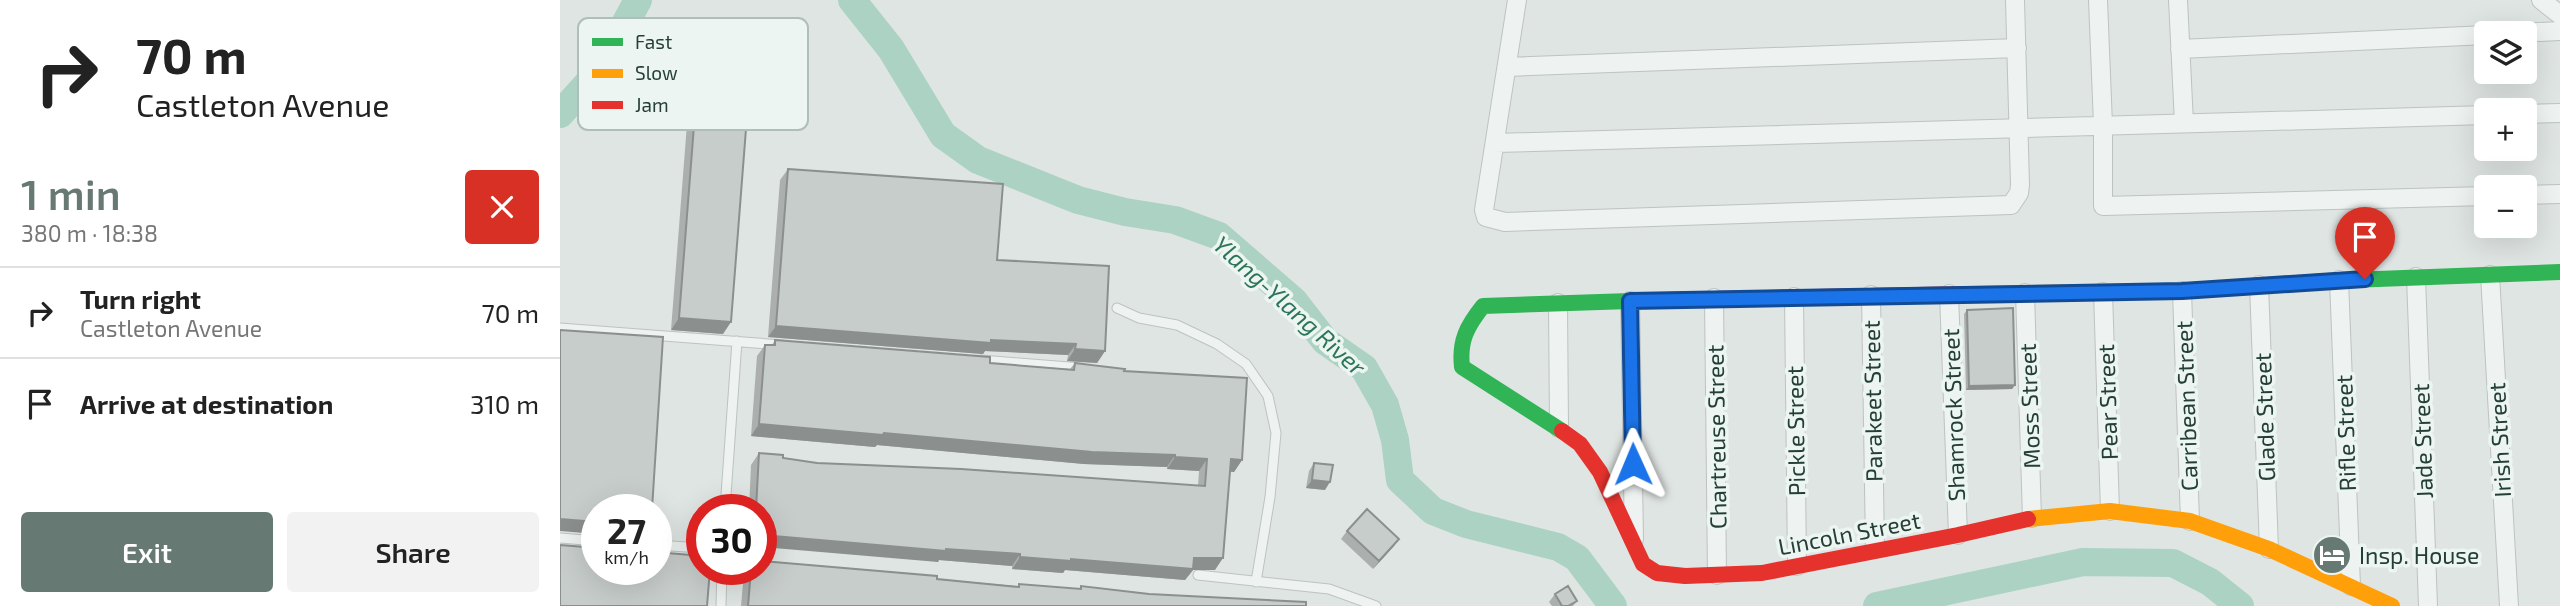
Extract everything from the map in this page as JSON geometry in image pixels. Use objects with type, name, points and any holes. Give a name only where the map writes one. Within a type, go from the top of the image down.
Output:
[{"type":"street","points":[[1517,0],[1484,210],[1486,217],[1497,222],[2011,205],[2020,193],[2015,0]]},
{"type":"street","points":[[2098,0],[2103,206],[2474,196]]},
{"type":"street","points":[[2178,0],[2184,123]]},
{"type":"street","points":[[2541,0],[2560,15]]},
{"type":"street","points":[[2537,32],[2560,31]]},
{"type":"street","points":[[2180,49],[2474,35]]},
{"type":"street","points":[[1507,67],[2017,48]]},
{"type":"street","points":[[2537,114],[2560,113]]},
{"type":"street","points":[[1495,143],[2474,115]]},
{"type":"street","points":[[2537,195],[2560,194]]},
{"type":"street","points":[[1559,428],[1558,303],[2182,291],[2339,280],[2560,272]]},
{"type":"street","name":"Irish Street","points":[[2490,275],[2509,606]]},
{"type":"street","name":"Jade Street","points":[[2416,277],[2428,606]]},
{"type":"street","name":"Rifle Street","points":[[2339,280],[2351,586]]},
{"type":"street","name":"Glade Street","points":[[2259,285],[2269,549]]},
{"type":"street","name":"Carribean Street","points":[[2182,291],[2190,522]]},
{"type":"street","name":"Pear Street","points":[[2104,292],[2110,511]]},
{"type":"street","name":"Moss Street","points":[[2025,293],[2032,518]]},
{"type":"street","name":"Shamrock Street","points":[[1949,294],[1958,535]]},
{"type":"street","name":"Parakeet Street","points":[[1871,295],[1875,550]]},
{"type":"street","name":"Pickle Street","points":[[1794,297],[1797,566]]},
{"type":"street","name":"Chartreuse Street","points":[[1714,298],[1717,575]]},
{"type":"street","points":[[1630,301],[1634,545]]},
{"type":"street","name":"Lincoln Street","points":[[1558,303],[1483,306],[1463,332],[1460,351],[1462,367],[1580,444],[1600,472],[1643,564],[1657,573],[1762,573],[2032,518],[2110,511],[2190,522],[2269,549],[2392,606]]},
{"type":"lane","points":[[1117,308],[1139,318],[1177,325],[1217,344],[1246,364],[1268,396],[1276,433],[1270,497],[1256,582]]},
{"type":"lane","points":[[560,328],[792,345]]},
{"type":"lane","points":[[726,494],[737,341]]},
{"type":"lane","points":[[971,360],[1095,369]]},
{"type":"lane","points":[[560,538],[581,540]]},
{"type":"lane","points":[[1198,575],[1329,589],[1376,606]]},
{"type":"lane","points":[[721,606],[722,585]]},
{"type":"building","points":[[694,130],[746,130],[731,322],[679,318]]},
{"type":"building","points":[[788,169],[1003,184],[997,260],[1109,266],[1105,351],[1075,349],[1076,344],[991,340],[991,343],[776,326]]},
{"type":"building","points":[[2013,308],[2015,385],[1969,386],[1967,310]]},
{"type":"building","points":[[560,330],[663,337],[653,494],[581,494],[581,521],[560,519]]},
{"type":"building","points":[[775,340],[990,357],[990,363],[1074,370],[1075,363],[1125,369],[1124,371],[1247,378],[1242,460],[1231,459],[1223,558],[1194,558],[1193,569],[777,536],[777,494],[757,494],[759,453],[783,455],[783,458],[817,463],[961,469],[1205,486],[1207,459],[759,424],[765,345],[775,345]]},
{"type":"building","points":[[1314,463],[1333,465],[1330,482],[1312,480]]},
{"type":"building","points":[[1367,509],[1399,539],[1379,561],[1347,531]]},
{"type":"building","points":[[560,545],[581,547],[581,585],[672,585],[672,553],[686,555],[686,585],[709,585],[707,606],[560,606]]},
{"type":"building","points":[[777,562],[937,576],[937,579],[1019,587],[1019,584],[1081,589],[1081,586],[1149,594],[1306,602],[1306,606],[748,606],[750,585],[777,585]]},
{"type":"building","points":[[1568,586],[1577,601],[1562,606],[1555,594]]},
{"type":"waterway","name":"Ylang-Ylang River","points":[[628,18],[638,0]]},
{"type":"waterway","name":"Ylang-Ylang River","points":[[852,0],[891,49],[943,135],[978,160],[1078,200],[1125,212],[1175,220],[1219,236],[1294,301],[1325,341],[1364,368],[1385,405],[1395,440],[1400,480],[1433,511],[1466,524],[1558,547],[1577,558],[1613,606]]},
{"type":"waterway","name":"Ylang-Ylang River","points":[[560,114],[578,94]]},
{"type":"waterway","name":"Ylang-Ylang River","points":[[1877,606],[2083,562],[2173,563],[2210,582],[2240,606]]},
{"type":"traffic: fast","points":[[2325,281],[2560,272]]},
{"type":"traffic: fast","points":[[1562,431],[1462,367],[1463,342],[1477,313],[1483,306],[1661,300]]},
{"type":"traffic: slow","points":[[1967,294],[2182,291],[2325,281]]},
{"type":"traffic: slow","points":[[2028,519],[2110,511],[2190,521],[2269,549],[2392,606]]},
{"type":"traffic: jam","points":[[1661,300],[1967,294]]},
{"type":"traffic: jam","points":[[1562,431],[1580,444],[1600,472],[1643,564],[1657,573],[1685,576],[1762,573],[2028,519]]},
{"type":"place","name":"Insp. House","points":[[2332,555]]},
{"type":"route","points":[[1633,464],[1630,301],[2182,291],[2365,279]]}]
